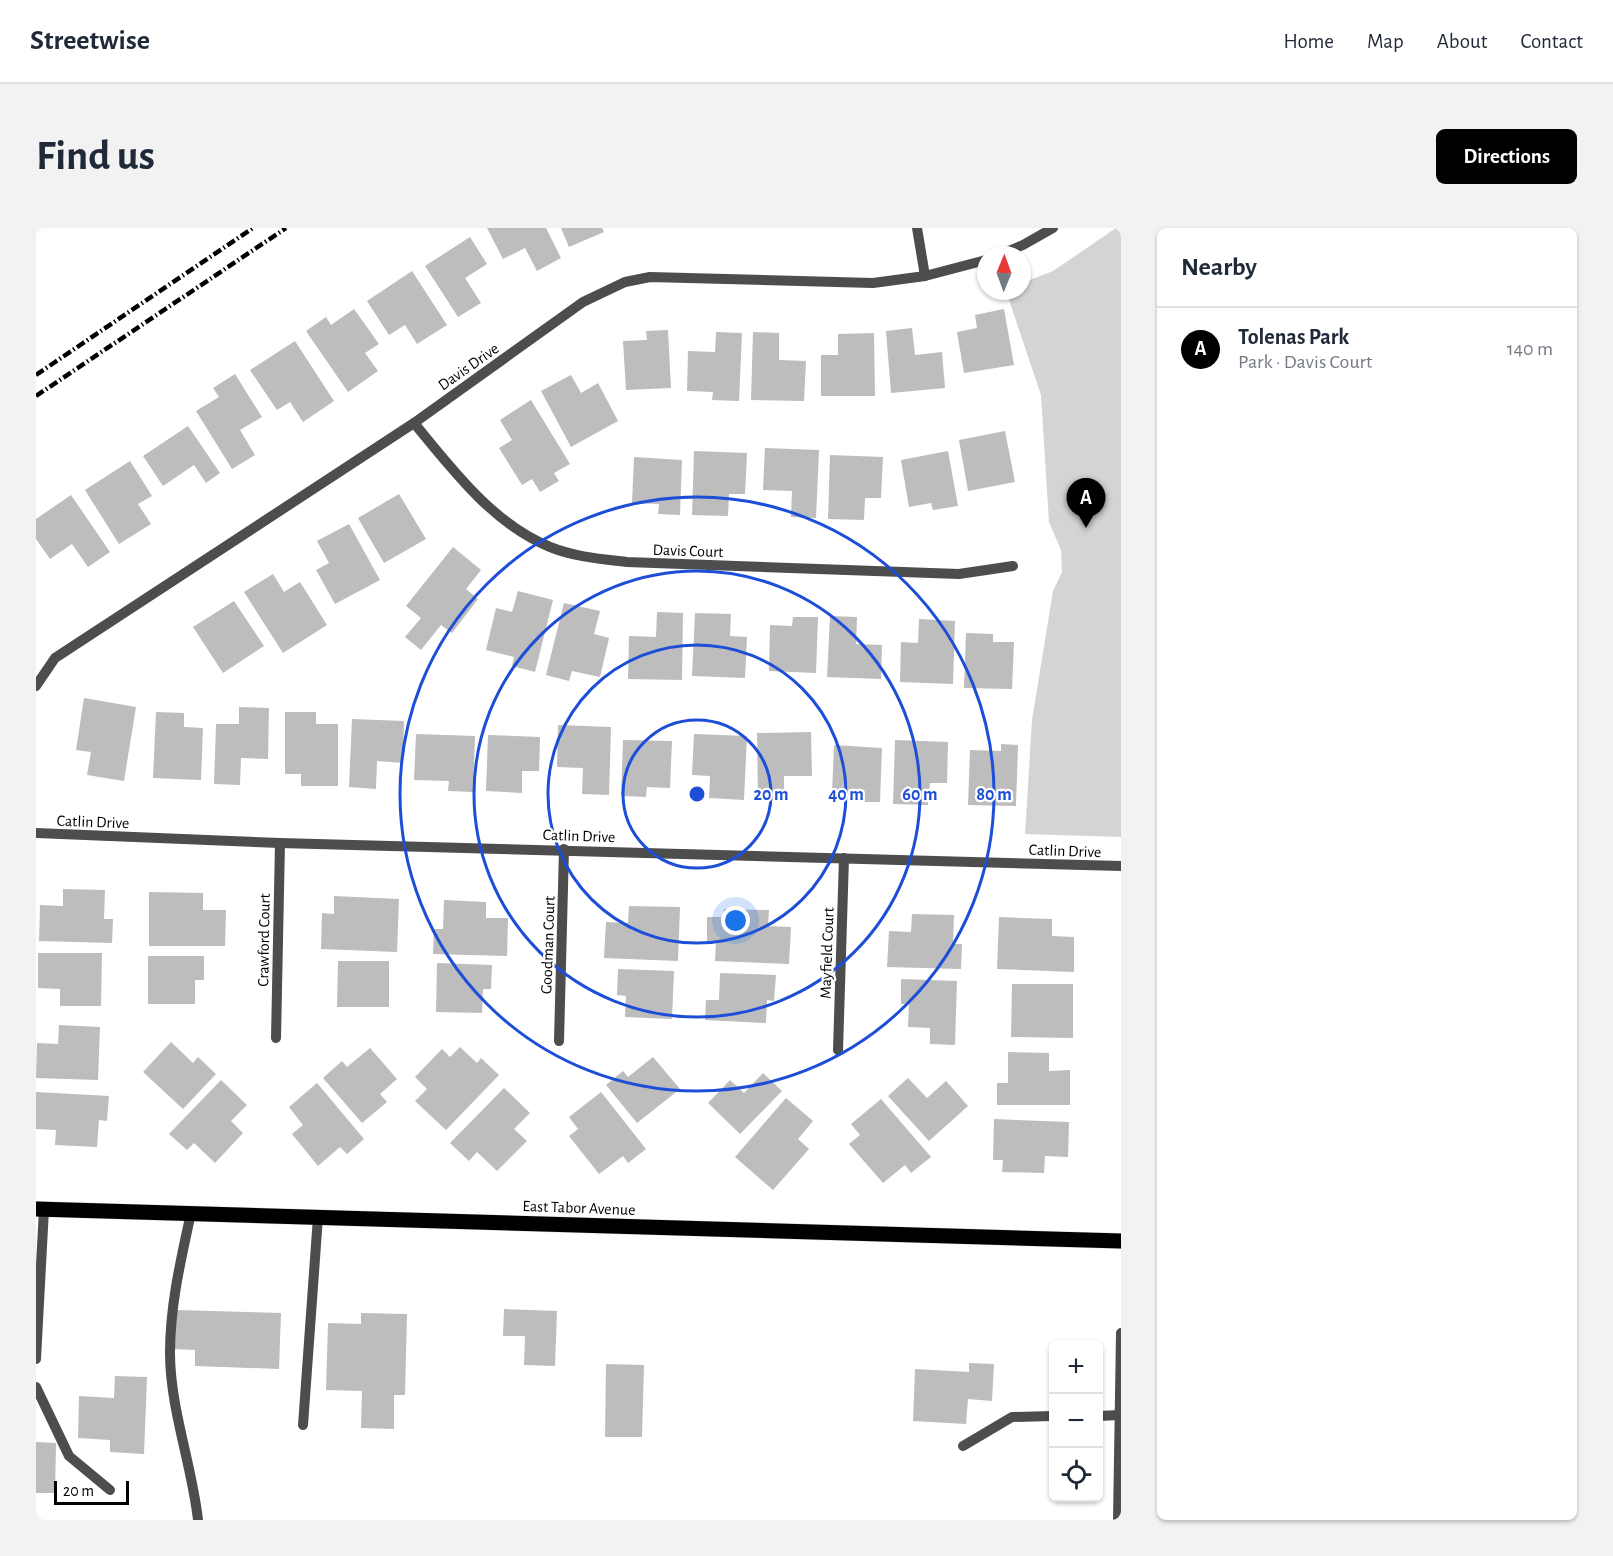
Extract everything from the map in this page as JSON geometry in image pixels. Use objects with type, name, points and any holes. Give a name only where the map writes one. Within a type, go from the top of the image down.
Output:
[{"type":"main road","name":"East Tabor Avenue","points":[[40,1209],[1121,1241]]},
{"type":"street","points":[[917,228],[925,276]]},
{"type":"street","points":[[1021,246],[1053,228]]},
{"type":"street","name":"Davis Drive","points":[[36,686],[55,658],[414,423],[584,302],[626,282],[650,278],[873,283],[925,276],[977,262]]},
{"type":"street","name":"Davis Court","points":[[414,423],[457,475],[505,522],[549,547],[585,558],[627,562],[958,574],[1013,566]]},
{"type":"street","name":"Catlin Drive","points":[[36,833],[280,843],[1121,866]]},
{"type":"street","name":"Crawford Court","points":[[276,1038],[280,843]]},
{"type":"street","name":"Goodman Court","points":[[559,1041],[564,849]]},
{"type":"street","name":"Mayfield Court","points":[[838,1050],[844,858]]},
{"type":"street","points":[[36,1359],[40,1209]]},
{"type":"street","points":[[191,1213],[174,1292],[170,1355],[177,1404],[194,1481],[198,1520]]},
{"type":"street","points":[[303,1425],[318,1216]]},
{"type":"street","points":[[1118,1520],[1121,1333]]},
{"type":"street","points":[[36,1387],[69,1456],[110,1490]]},
{"type":"street","points":[[1103,1416],[1120,1415]]},
{"type":"street","points":[[963,1446],[1012,1417],[1049,1416]]},
{"type":"shaded area","points":[[1116,228],[1121,228],[1121,837],[1025,834],[1032,720],[1053,591],[1062,572],[1061,550],[1049,522],[1041,395],[1009,300],[1031,300],[1031,280],[1053,271]]},
{"type":"building","points":[[487,228],[546,228],[561,258],[537,271],[525,248],[503,259]]},
{"type":"building","points":[[561,228],[602,228],[604,232],[569,247]]},
{"type":"building","points":[[470,237],[487,264],[465,278],[481,303],[458,317],[425,266]]},
{"type":"building","points":[[412,271],[447,325],[417,344],[405,325],[389,335],[367,301]]},
{"type":"building","points":[[354,309],[379,344],[365,353],[378,371],[348,392],[306,331],[326,317],[331,325]]},
{"type":"building","points":[[1004,309],[1014,365],[964,373],[957,332],[977,328],[975,315]]},
{"type":"building","points":[[912,328],[915,355],[942,352],[945,388],[891,393],[886,331]]},
{"type":"building","points":[[668,330],[671,388],[626,390],[623,341],[647,340],[646,331]]},
{"type":"building","points":[[716,332],[742,333],[739,401],[712,400],[713,392],[687,391],[688,351],[715,352]]},
{"type":"building","points":[[753,332],[779,333],[779,360],[806,361],[804,401],[751,400]]},
{"type":"building","points":[[874,333],[875,396],[821,396],[821,355],[838,355],[838,334]]},
{"type":"building","points":[[295,341],[334,401],[303,422],[290,402],[277,410],[250,370]]},
{"type":"building","points":[[235,374],[262,417],[240,430],[255,455],[232,469],[196,411],[219,397],[213,388]]},
{"type":"building","points":[[571,375],[581,393],[598,383],[618,421],[571,447],[541,391]]},
{"type":"building","points":[[531,400],[570,464],[554,473],[559,481],[540,492],[532,479],[522,485],[499,448],[512,440],[500,420]]},
{"type":"building","points":[[188,426],[220,473],[206,483],[194,465],[163,486],[143,456]]},
{"type":"building","points":[[1005,431],[1015,482],[968,491],[959,440]]},
{"type":"building","points":[[765,448],[819,450],[816,518],[791,517],[792,491],[763,490]]},
{"type":"building","points":[[694,451],[747,453],[745,494],[729,494],[728,516],[692,515]]},
{"type":"building","points":[[948,451],[958,506],[933,510],[931,503],[909,507],[901,460]]},
{"type":"building","points":[[830,455],[883,457],[881,498],[865,498],[864,520],[828,519]]},
{"type":"building","points":[[634,457],[682,460],[680,515],[658,514],[659,504],[632,503]]},
{"type":"building","points":[[130,461],[152,496],[138,504],[151,524],[119,544],[85,490]]},
{"type":"building","points":[[399,494],[426,539],[384,563],[358,518]]},
{"type":"building","points":[[71,495],[110,552],[88,567],[72,544],[50,559],[36,539],[36,519]]},
{"type":"building","points":[[349,524],[380,580],[335,604],[316,570],[329,563],[317,541]]},
{"type":"building","points":[[453,547],[481,570],[466,589],[478,599],[452,633],[441,625],[421,650],[405,637],[421,618],[406,606]]},
{"type":"building","points":[[273,574],[284,592],[300,582],[327,625],[283,653],[244,592]]},
{"type":"building","points":[[518,591],[553,600],[535,672],[512,666],[514,657],[486,650],[496,608],[512,612]]},
{"type":"building","points":[[234,601],[264,646],[223,673],[193,627]]},
{"type":"building","points":[[564,603],[600,611],[594,634],[609,638],[600,677],[572,671],[569,681],[546,675]]},
{"type":"building","points":[[657,612],[683,613],[682,680],[628,679],[629,636],[656,637]]},
{"type":"building","points":[[695,613],[731,614],[730,636],[747,637],[745,678],[692,676]]},
{"type":"building","points":[[830,616],[857,617],[856,644],[882,645],[881,679],[827,677]]},
{"type":"building","points":[[793,617],[818,617],[816,673],[769,671],[770,625],[792,626]]},
{"type":"building","points":[[919,619],[955,621],[953,684],[900,682],[901,642],[918,643]]},
{"type":"building","points":[[966,633],[993,634],[993,642],[1014,642],[1012,689],[964,688]]},
{"type":"building","points":[[84,698],[136,707],[124,781],[87,775],[91,752],[76,750]]},
{"type":"building","points":[[239,707],[269,708],[268,759],[241,758],[240,785],[214,784],[216,724],[239,724]]},
{"type":"building","points":[[156,712],[184,713],[184,727],[203,728],[201,780],[153,778]]},
{"type":"building","points":[[285,712],[316,712],[316,724],[338,724],[338,786],[301,786],[301,774],[285,774]]},
{"type":"building","points":[[352,719],[404,721],[403,763],[377,761],[376,789],[349,787]]},
{"type":"building","points":[[558,725],[611,727],[609,795],[582,794],[583,768],[557,767]]},
{"type":"building","points":[[811,732],[812,776],[784,776],[784,800],[758,801],[757,733]]},
{"type":"building","points":[[416,734],[475,736],[473,792],[448,791],[449,781],[414,780]]},
{"type":"building","points":[[694,734],[747,736],[744,800],[709,798],[710,776],[692,775]]},
{"type":"building","points":[[488,735],[540,737],[539,771],[522,771],[522,793],[486,791]]},
{"type":"building","points":[[623,740],[672,741],[670,788],[647,787],[646,797],[621,796]]},
{"type":"building","points":[[895,740],[948,742],[947,783],[930,783],[928,805],[893,804]]},
{"type":"building","points":[[1001,744],[1018,745],[1016,806],[968,805],[970,750],[1001,751]]},
{"type":"building","points":[[834,745],[882,748],[880,802],[854,802],[854,795],[832,794]]},
{"type":"building","points":[[63,889],[105,890],[104,919],[113,919],[112,943],[39,941],[40,905],[63,906]]},
{"type":"building","points":[[149,892],[203,893],[203,910],[226,910],[225,946],[149,946]]},
{"type":"building","points":[[334,896],[399,899],[397,952],[321,949],[322,913],[334,914]]},
{"type":"building","points":[[444,900],[486,902],[486,918],[508,918],[507,956],[433,954],[434,929],[443,929]]},
{"type":"building","points":[[629,906],[680,907],[678,961],[604,958],[606,922],[628,923]]},
{"type":"building","points":[[724,909],[769,910],[768,926],[791,927],[789,964],[715,961],[716,941],[707,941],[707,917],[723,917]]},
{"type":"building","points":[[912,914],[954,915],[953,944],[962,944],[961,969],[887,967],[889,931],[911,932]]},
{"type":"building","points":[[999,917],[1052,919],[1052,936],[1074,937],[1074,972],[997,969]]},
{"type":"building","points":[[38,953],[102,953],[101,1006],[60,1006],[60,989],[38,988]]},
{"type":"building","points":[[148,956],[204,956],[204,980],[195,980],[195,1004],[148,1004]]},
{"type":"building","points":[[338,961],[389,961],[389,1007],[337,1007]]},
{"type":"building","points":[[437,963],[492,965],[491,989],[483,989],[482,1013],[436,1012]]},
{"type":"building","points":[[618,969],[674,971],[672,1019],[625,1017],[626,996],[617,995]]},
{"type":"building","points":[[720,973],[776,975],[774,1001],[767,1000],[766,1023],[705,1020],[706,1000],[719,1000]]},
{"type":"building","points":[[901,979],[957,981],[955,1045],[930,1044],[930,1028],[908,1027],[909,1004],[901,1004]]},
{"type":"building","points":[[1012,984],[1073,984],[1073,1038],[1011,1037]]},
{"type":"building","points":[[59,1025],[100,1027],[98,1080],[36,1078],[37,1043],[58,1044]]},
{"type":"building","points":[[171,1042],[193,1063],[198,1057],[216,1074],[183,1109],[143,1072]]},
{"type":"building","points":[[460,1047],[477,1063],[481,1058],[499,1075],[446,1130],[415,1101],[427,1089],[415,1077],[442,1049],[450,1057]]},
{"type":"building","points":[[370,1048],[397,1079],[380,1094],[387,1102],[362,1123],[323,1078],[342,1061],[347,1067]]},
{"type":"building","points":[[1008,1052],[1049,1053],[1049,1071],[1070,1070],[1070,1105],[997,1105],[997,1083],[1008,1083]]},
{"type":"building","points":[[653,1057],[680,1089],[637,1123],[606,1085],[623,1071],[628,1077]]},
{"type":"building","points":[[763,1073],[782,1091],[740,1134],[708,1103],[730,1080],[744,1093]]},
{"type":"building","points":[[908,1078],[927,1098],[946,1081],[968,1106],[929,1141],[888,1096]]},
{"type":"building","points":[[221,1080],[247,1105],[231,1121],[243,1133],[215,1163],[194,1143],[187,1150],[169,1134]]},
{"type":"building","points":[[317,1083],[364,1139],[347,1154],[340,1147],[318,1166],[292,1134],[303,1125],[289,1107]]},
{"type":"building","points":[[504,1088],[530,1113],[514,1129],[527,1141],[497,1171],[477,1152],[469,1161],[450,1143]]},
{"type":"building","points":[[36,1092],[109,1096],[107,1121],[99,1120],[97,1147],[55,1145],[56,1130],[36,1129]]},
{"type":"building","points":[[601,1092],[646,1149],[628,1163],[623,1156],[599,1174],[569,1136],[578,1129],[569,1117]]},
{"type":"building","points":[[786,1098],[813,1121],[798,1139],[809,1149],[773,1190],[735,1157]]},
{"type":"building","points":[[881,1099],[931,1157],[911,1173],[905,1165],[883,1183],[849,1144],[860,1135],[851,1124]]},
{"type":"building","points":[[994,1119],[1069,1122],[1068,1157],[1045,1156],[1044,1173],[1002,1172],[1003,1160],[993,1160]]},
{"type":"building","points":[[504,1309],[557,1311],[555,1366],[524,1365],[525,1336],[503,1336]]},
{"type":"building","points":[[175,1310],[281,1313],[279,1369],[195,1366],[195,1350],[174,1349]]},
{"type":"building","points":[[361,1313],[407,1314],[405,1395],[394,1395],[394,1429],[361,1428],[362,1391],[326,1390],[328,1323],[361,1324]]},
{"type":"building","points":[[969,1363],[994,1364],[992,1401],[968,1399],[966,1424],[913,1421],[915,1369],[969,1372]]},
{"type":"building","points":[[606,1364],[644,1365],[642,1437],[605,1437]]},
{"type":"building","points":[[115,1376],[147,1377],[144,1454],[110,1452],[110,1440],[78,1438],[79,1396],[114,1398]]},
{"type":"building","points":[[36,1442],[56,1443],[55,1493],[36,1493]]},
{"type":"railway","points":[[36,375],[253,228]]},
{"type":"railway","points":[[36,396],[286,228]]},
{"type":"place","name":"Tolenas Park","points":[[1086,528]]}]
